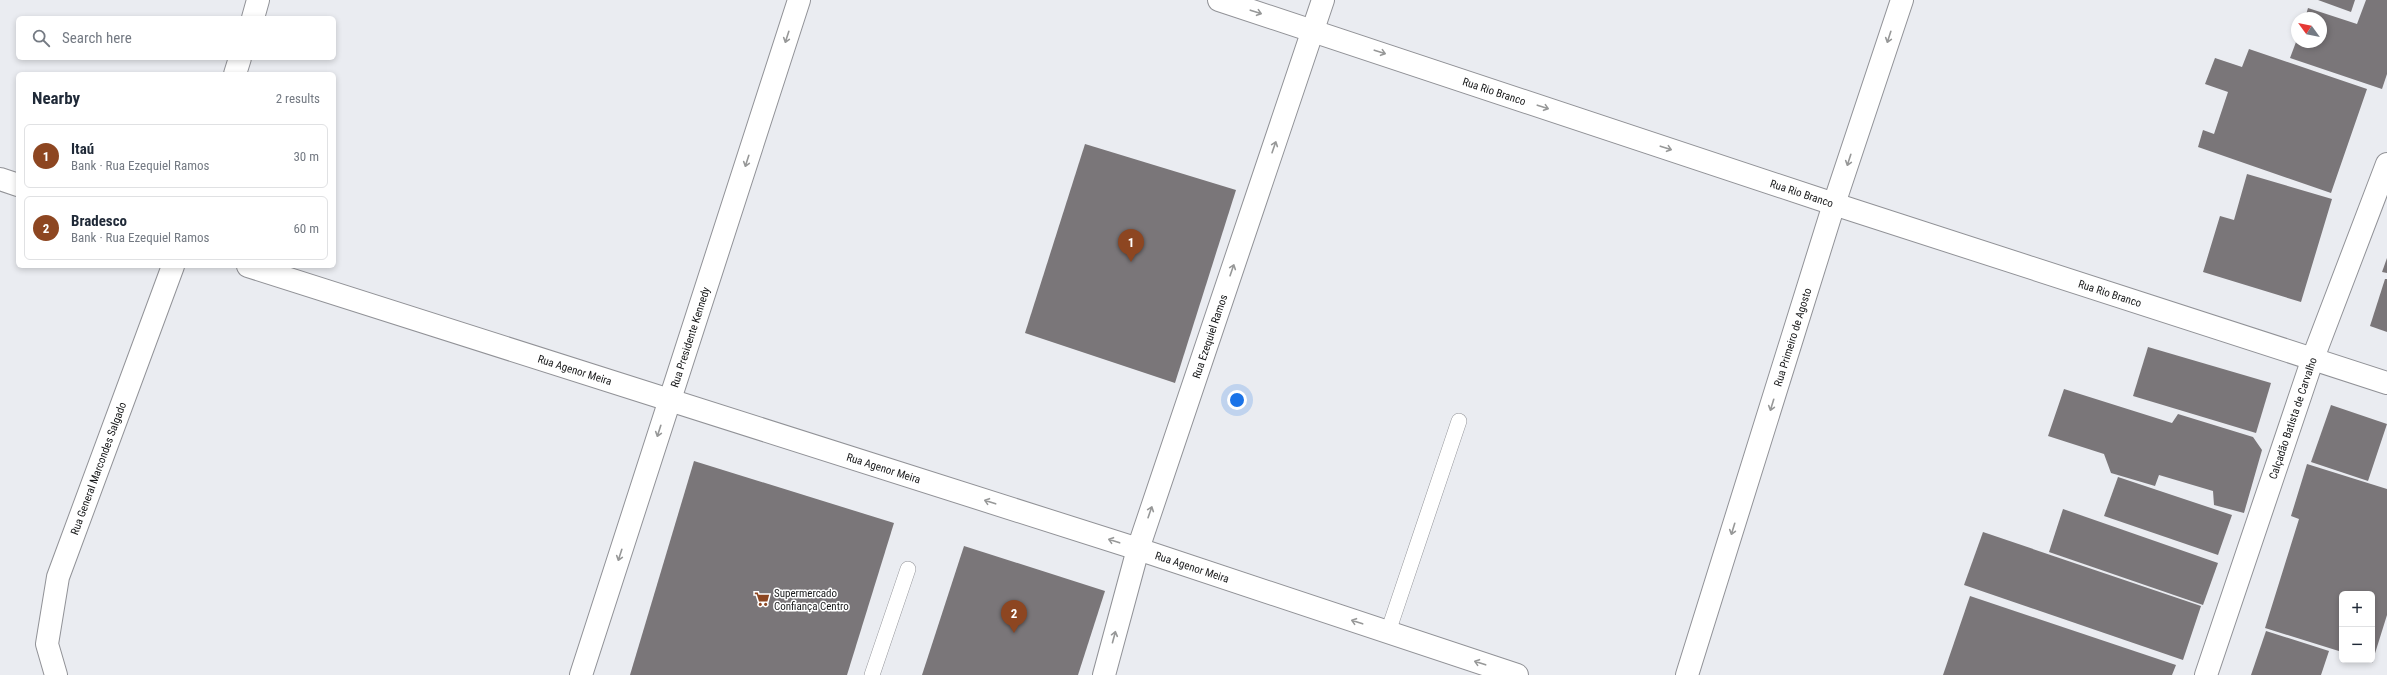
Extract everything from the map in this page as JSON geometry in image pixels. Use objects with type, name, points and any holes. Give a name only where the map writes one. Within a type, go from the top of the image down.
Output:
[{"type":"street","points":[[254,16],[258,0]]},
{"type":"street","name":"Rua Presidente Kennedy","points":[[581,675],[799,0]]},
{"type":"street","name":"Rua Rio Branco","points":[[1219,0],[1834,204],[2387,383]]},
{"type":"street","name":"Rua Ezequiel Ramos","points":[[1104,675],[1138,549],[1323,0]]},
{"type":"street","name":"Rua Primeiro de Agosto","points":[[1687,675],[1834,204],[1902,0]]},
{"type":"street","points":[[236,72],[239,60]]},
{"type":"street","name":"Calçadão Batista de Carvalho","points":[[2206,675],[2313,358],[2387,164]]},
{"type":"street","points":[[0,178],[16,184]]},
{"type":"street","name":"Rua General Marcondes Salgado","points":[[56,675],[47,644],[58,577],[172,268]]},
{"type":"street","name":"Rua Agenor Meira","points":[[254,268],[1138,549],[1517,675]]},
{"type":"lane","points":[[1388,632],[1459,421]]},
{"type":"lane","points":[[872,675],[908,569]]},
{"type":"building","points":[[2318,0],[2355,0],[2351,12]]},
{"type":"building","points":[[2366,0],[2387,0],[2387,74],[2382,89],[2290,58],[2294,48],[2327,48],[2327,14],[2357,24]]},
{"type":"building","points":[[2308,8],[2320,12],[2307,12]]},
{"type":"building","points":[[2249,49],[2367,89],[2331,193],[2198,147],[2203,130],[2214,134],[2228,92],[2205,84],[2215,58],[2242,67]]},
{"type":"building","points":[[1085,144],[1236,190],[1175,383],[1025,333]]},
{"type":"building","points":[[2247,174],[2332,199],[2301,302],[2203,272],[2220,216],[2234,220]]},
{"type":"building","points":[[2387,258],[2387,273],[2382,272]]},
{"type":"building","points":[[2385,279],[2387,279],[2387,332],[2370,326]]},
{"type":"building","points":[[2148,347],[2271,383],[2256,433],[2133,396]]},
{"type":"building","points":[[2064,389],[2172,423],[2178,414],[2253,437],[2262,450],[2244,513],[2214,505],[2213,491],[2159,475],[2155,486],[2111,473],[2104,454],[2048,436]]},
{"type":"building","points":[[2331,405],[2387,424],[2368,481],[2311,462]]},
{"type":"building","name":"Supermercado Confiança Centro","points":[[694,461],[894,523],[847,675],[630,675]]},
{"type":"building","points":[[2307,464],[2387,489],[2387,615],[2375,653],[2375,591],[2339,591],[2339,651],[2265,628],[2299,519],[2291,516]]},
{"type":"building","points":[[2118,477],[2232,515],[2218,555],[2104,516]]},
{"type":"building","points":[[2063,509],[2218,563],[2203,605],[2049,552]]},
{"type":"building","points":[[1983,532],[2201,606],[2183,660],[1964,585]]},
{"type":"building","points":[[964,546],[1105,591],[1078,675],[922,675]]},
{"type":"building","points":[[1970,596],[2176,665],[2172,675],[1943,675]]},
{"type":"building","points":[[2266,631],[2329,651],[2321,675],[2251,675]]},
{"type":"place","name":"Itaú","points":[[1131,262]]},
{"type":"place","name":"Supermercado Confiança Centro","points":[[762,599]]},
{"type":"place","name":"Bradesco","points":[[1014,633]]}]
